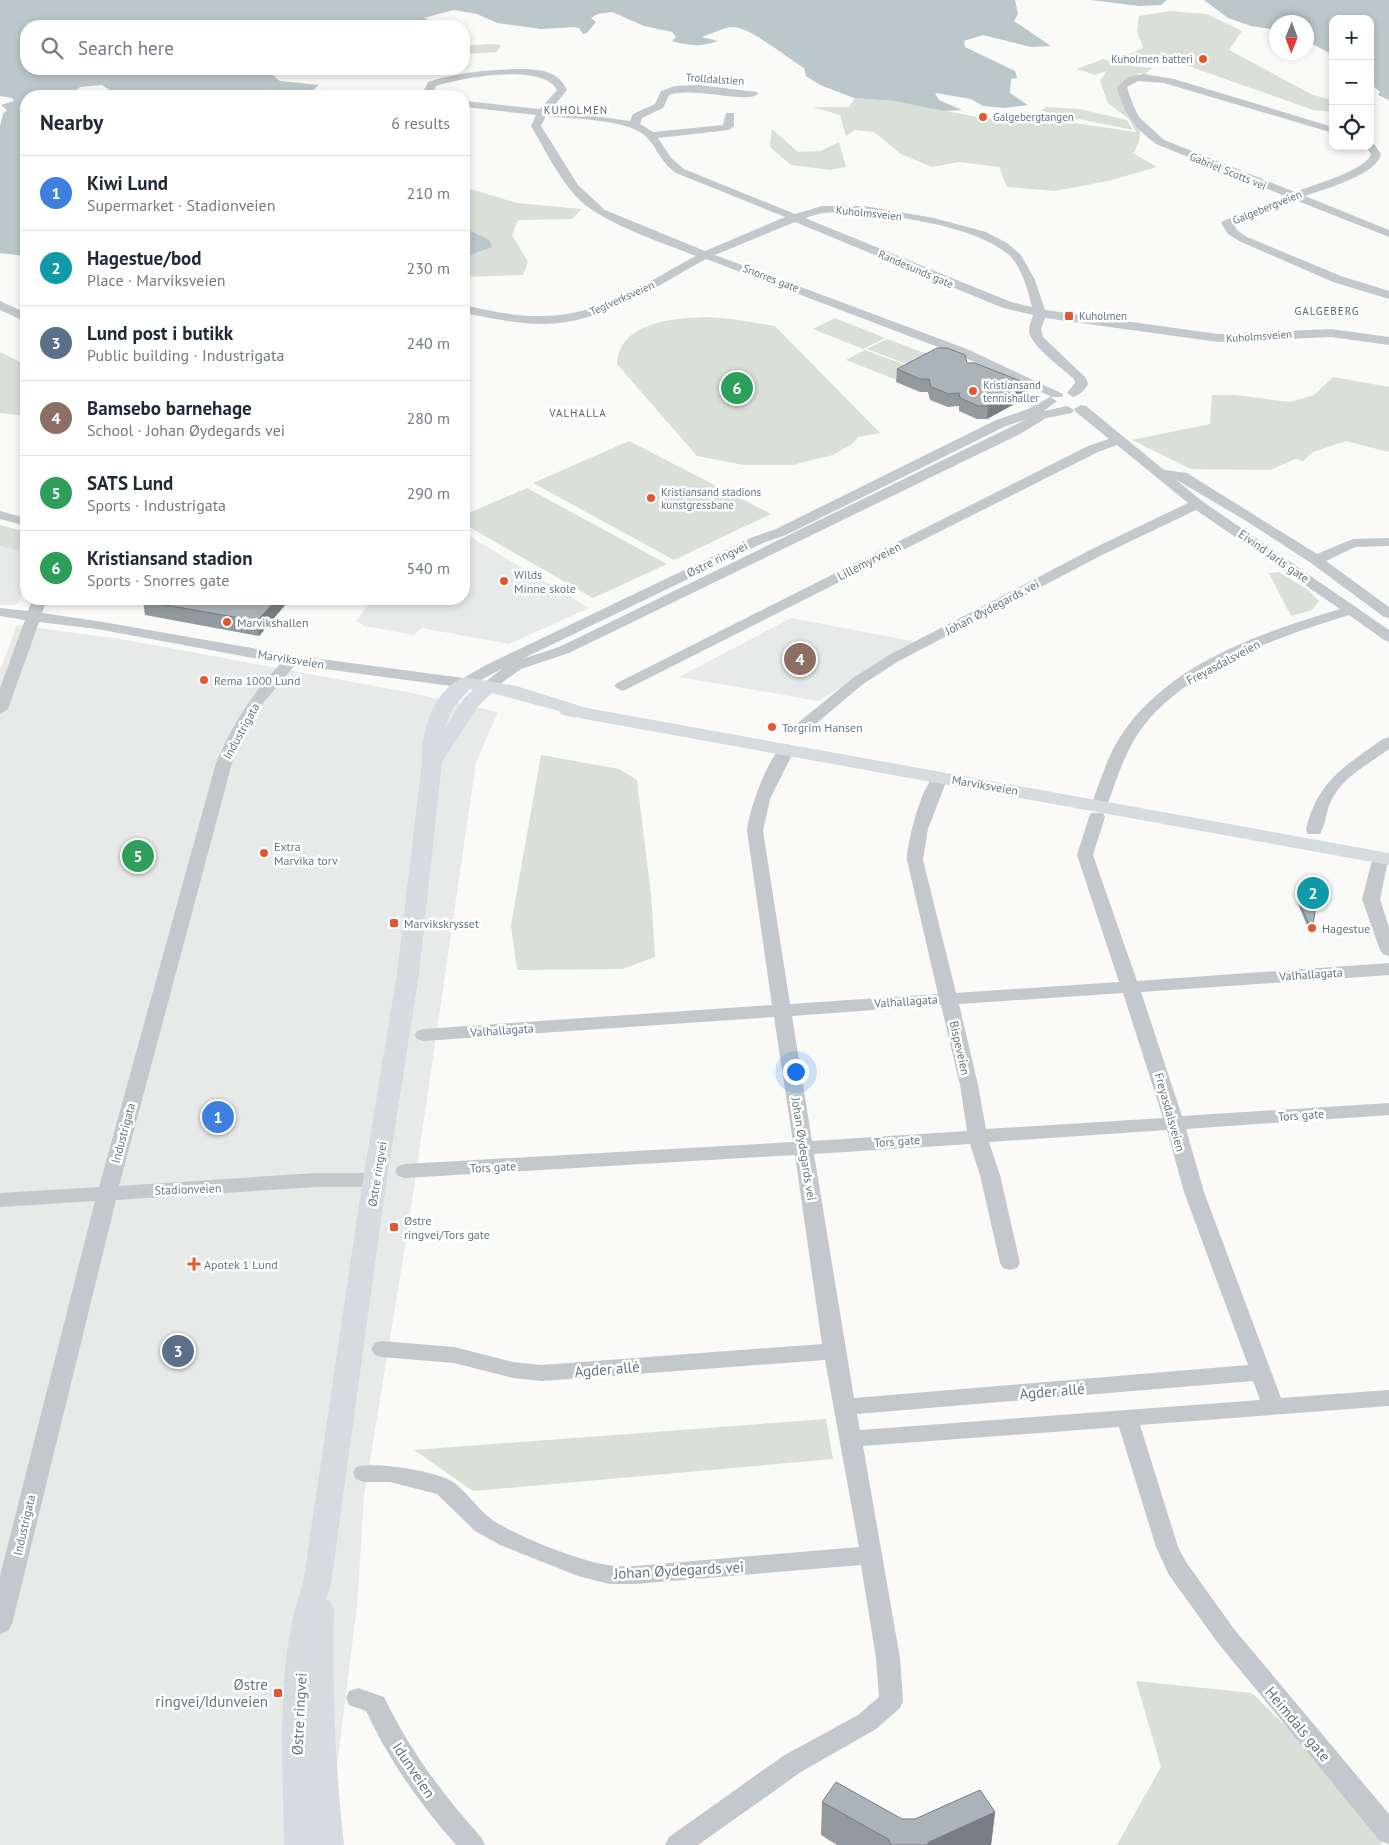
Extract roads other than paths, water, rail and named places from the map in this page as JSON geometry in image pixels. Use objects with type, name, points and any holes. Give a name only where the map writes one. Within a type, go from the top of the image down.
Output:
[{"type":"main road","name":"Marviksveien","points":[[471,690],[940,777],[1098,812],[1385,858]]},
{"type":"main road","name":"Østre ringvei","points":[[299,1845],[297,1719],[303,1646],[312,1596],[317,1584],[324,1519],[410,956],[432,762],[471,690]]},
{"type":"main road","name":"Østre ringvei","points":[[317,1584],[320,1595],[318,1671],[321,1778],[329,1845]]},
{"type":"street","points":[[429,90],[432,84],[453,77],[538,73],[552,77],[561,86],[560,94],[544,111]]},
{"type":"street","name":"Gabriel Scotts vei","points":[[1329,129],[1213,92],[1149,77],[1130,80],[1122,87],[1135,118],[1150,136],[1186,154],[1389,234]]},
{"type":"street","name":"Trolldalstien","points":[[634,126],[637,116],[659,106],[665,94],[669,91],[698,88],[717,92],[753,94]]},
{"type":"street","points":[[470,105],[544,111],[634,126],[651,135],[725,128],[729,126],[730,115]]},
{"type":"street","name":"Snorres gate","points":[[544,111],[537,120],[539,132],[574,187],[595,209],[707,255],[963,352],[1053,397],[1056,407],[1074,409]]},
{"type":"street","points":[[651,135],[659,152],[670,166],[796,217]]},
{"type":"street","name":"Galgebergveien","points":[[1373,150],[1376,154],[1373,163],[1226,223],[1232,232],[1251,242],[1337,279],[1389,295]]},
{"type":"street","name":"Kuholmsveien","points":[[796,217],[820,210],[849,208],[912,217],[977,232],[1015,254],[1031,287],[1040,312],[1073,319],[1218,338],[1331,332],[1389,341]]},
{"type":"street","name":"Teglverksveien","points":[[470,311],[533,320],[572,318],[599,310],[641,292],[707,255],[744,237],[796,217]]},
{"type":"street","name":"Randesunds gate","points":[[796,217],[991,300],[1040,312]]},
{"type":"street","points":[[0,305],[20,315]]},
{"type":"street","points":[[1040,312],[1034,326],[1035,335],[1080,378],[1082,384],[1073,393],[1053,397]]},
{"type":"street","points":[[1073,393],[1087,400],[1085,406],[1074,409]]},
{"type":"street","name":"Østre ringvei","points":[[471,690],[492,667],[758,540],[781,532],[993,427],[1033,412],[1053,397]]},
{"type":"street","name":"Østre ringvei","points":[[471,690],[516,666],[564,650],[1035,421],[1042,415],[1074,409]]},
{"type":"street","name":"Eivind Jarls gate","points":[[1074,409],[1161,473],[1197,504],[1298,572],[1389,638]]},
{"type":"street","name":"Lillemyrveien","points":[[622,686],[1034,478],[1093,449],[1118,440]]},
{"type":"street","name":"Eivind Jarls gate","points":[[1161,473],[1182,476],[1316,560],[1389,614]]},
{"type":"street","name":"Johan Øydegards vei","points":[[799,730],[858,681],[894,658],[1099,551],[1197,504]]},
{"type":"street","points":[[0,515],[20,520]]},
{"type":"street","points":[[1316,560],[1353,542],[1389,542]]},
{"type":"street","points":[[0,709],[38,605]]},
{"type":"street","name":"Freyasdalsveien","points":[[1273,1405],[1194,1192],[1164,1087],[1085,855],[1112,770],[1125,742],[1143,716],[1169,692],[1224,658],[1267,638],[1351,610]]},
{"type":"street","name":"Marviksveien","points":[[0,612],[96,625],[471,690]]},
{"type":"street","name":"Industrigata","points":[[0,1624],[41,1452],[107,1192],[224,763],[231,745],[249,714],[270,683],[291,660]]},
{"type":"street","points":[[1314,830],[1317,812],[1328,790],[1340,778],[1389,742]]},
{"type":"street","name":"Johan Øydegards vei","points":[[678,1845],[792,1764],[867,1722],[891,1701],[888,1658],[834,1351],[755,826],[756,812],[763,794],[787,749]]},
{"type":"street","name":"Bispeveien","points":[[940,777],[914,849],[939,966],[969,1085],[977,1136],[990,1175],[1010,1264]]},
{"type":"street","points":[[1385,858],[1371,899],[1389,950]]},
{"type":"street","name":"Valhallagata","points":[[424,1035],[1389,969]]},
{"type":"street","name":"Tors gate","points":[[405,1171],[1389,1110]]},
{"type":"street","name":"Stadionveien","points":[[0,1200],[316,1180],[376,1180]]},
{"type":"street","name":"Agder allé","points":[[382,1349],[454,1355],[513,1370],[542,1373],[834,1351]]},
{"type":"street","name":"Agder allé","points":[[844,1407],[1260,1372]]},
{"type":"street","points":[[849,1439],[1127,1419],[1273,1405],[1389,1398]]},
{"type":"street","name":"Heimdals gate","points":[[1127,1419],[1167,1547],[1177,1568],[1264,1683],[1389,1833]]},
{"type":"street","name":"Johan Øydegards vei","points":[[364,1472],[390,1473],[444,1487],[483,1524],[508,1540],[541,1554],[609,1575],[635,1575],[870,1555]]},
{"type":"street","name":"Idunveien","points":[[358,1698],[375,1704],[384,1725],[423,1786],[472,1845]]},
{"type":"place","name":"Kuholmen batteri","points":[[1203,59]]},
{"type":"place","name":"Galgebergtangen","points":[[983,117]]},
{"type":"place","name":"Kuholmen","points":[[1069,316]]},
{"type":"place","name":"Kristiansand stadion","points":[[737,388]]},
{"type":"place","name":"Kristiansand tennishaller","points":[[973,391]]},
{"type":"place","name":"Kristiansand stadions kunstgressbane","points":[[651,498]]},
{"type":"place","name":"Wilds Minne skole","points":[[504,581]]},
{"type":"place","name":"Marvikshallen","points":[[227,622]]},
{"type":"place","name":"Bamsebo barnehage","points":[[800,659]]},
{"type":"place","name":"Rema 1000 Lund","points":[[204,680]]},
{"type":"place","name":"Torgrim Hansen","points":[[772,727]]},
{"type":"place","name":"Extra Marvika torv","points":[[264,853]]},
{"type":"place","name":"SATS Lund","points":[[138,856]]},
{"type":"place","name":"Hagestue/bod","points":[[1313,893]]},
{"type":"place","name":"Marvikskrysset","points":[[394,923]]},
{"type":"place","name":"Hagestue","points":[[1312,928]]},
{"type":"place","name":"Kiwi Lund","points":[[218,1117]]},
{"type":"place","name":"Østre ringvei/Tors gate","points":[[394,1227]]},
{"type":"place","name":"Apotek 1 Lund","points":[[194,1264]]},
{"type":"place","name":"Lund post i butikk","points":[[178,1351]]},
{"type":"place","name":"Østre ringvei/Idunveien","points":[[278,1693]]},
{"type":"district","name":"KUHOLMEN","points":[[576,110]]},
{"type":"district","name":"GALGEBERG","points":[[1327,311]]},
{"type":"district","name":"VALHALLA","points":[[578,413]]}]
